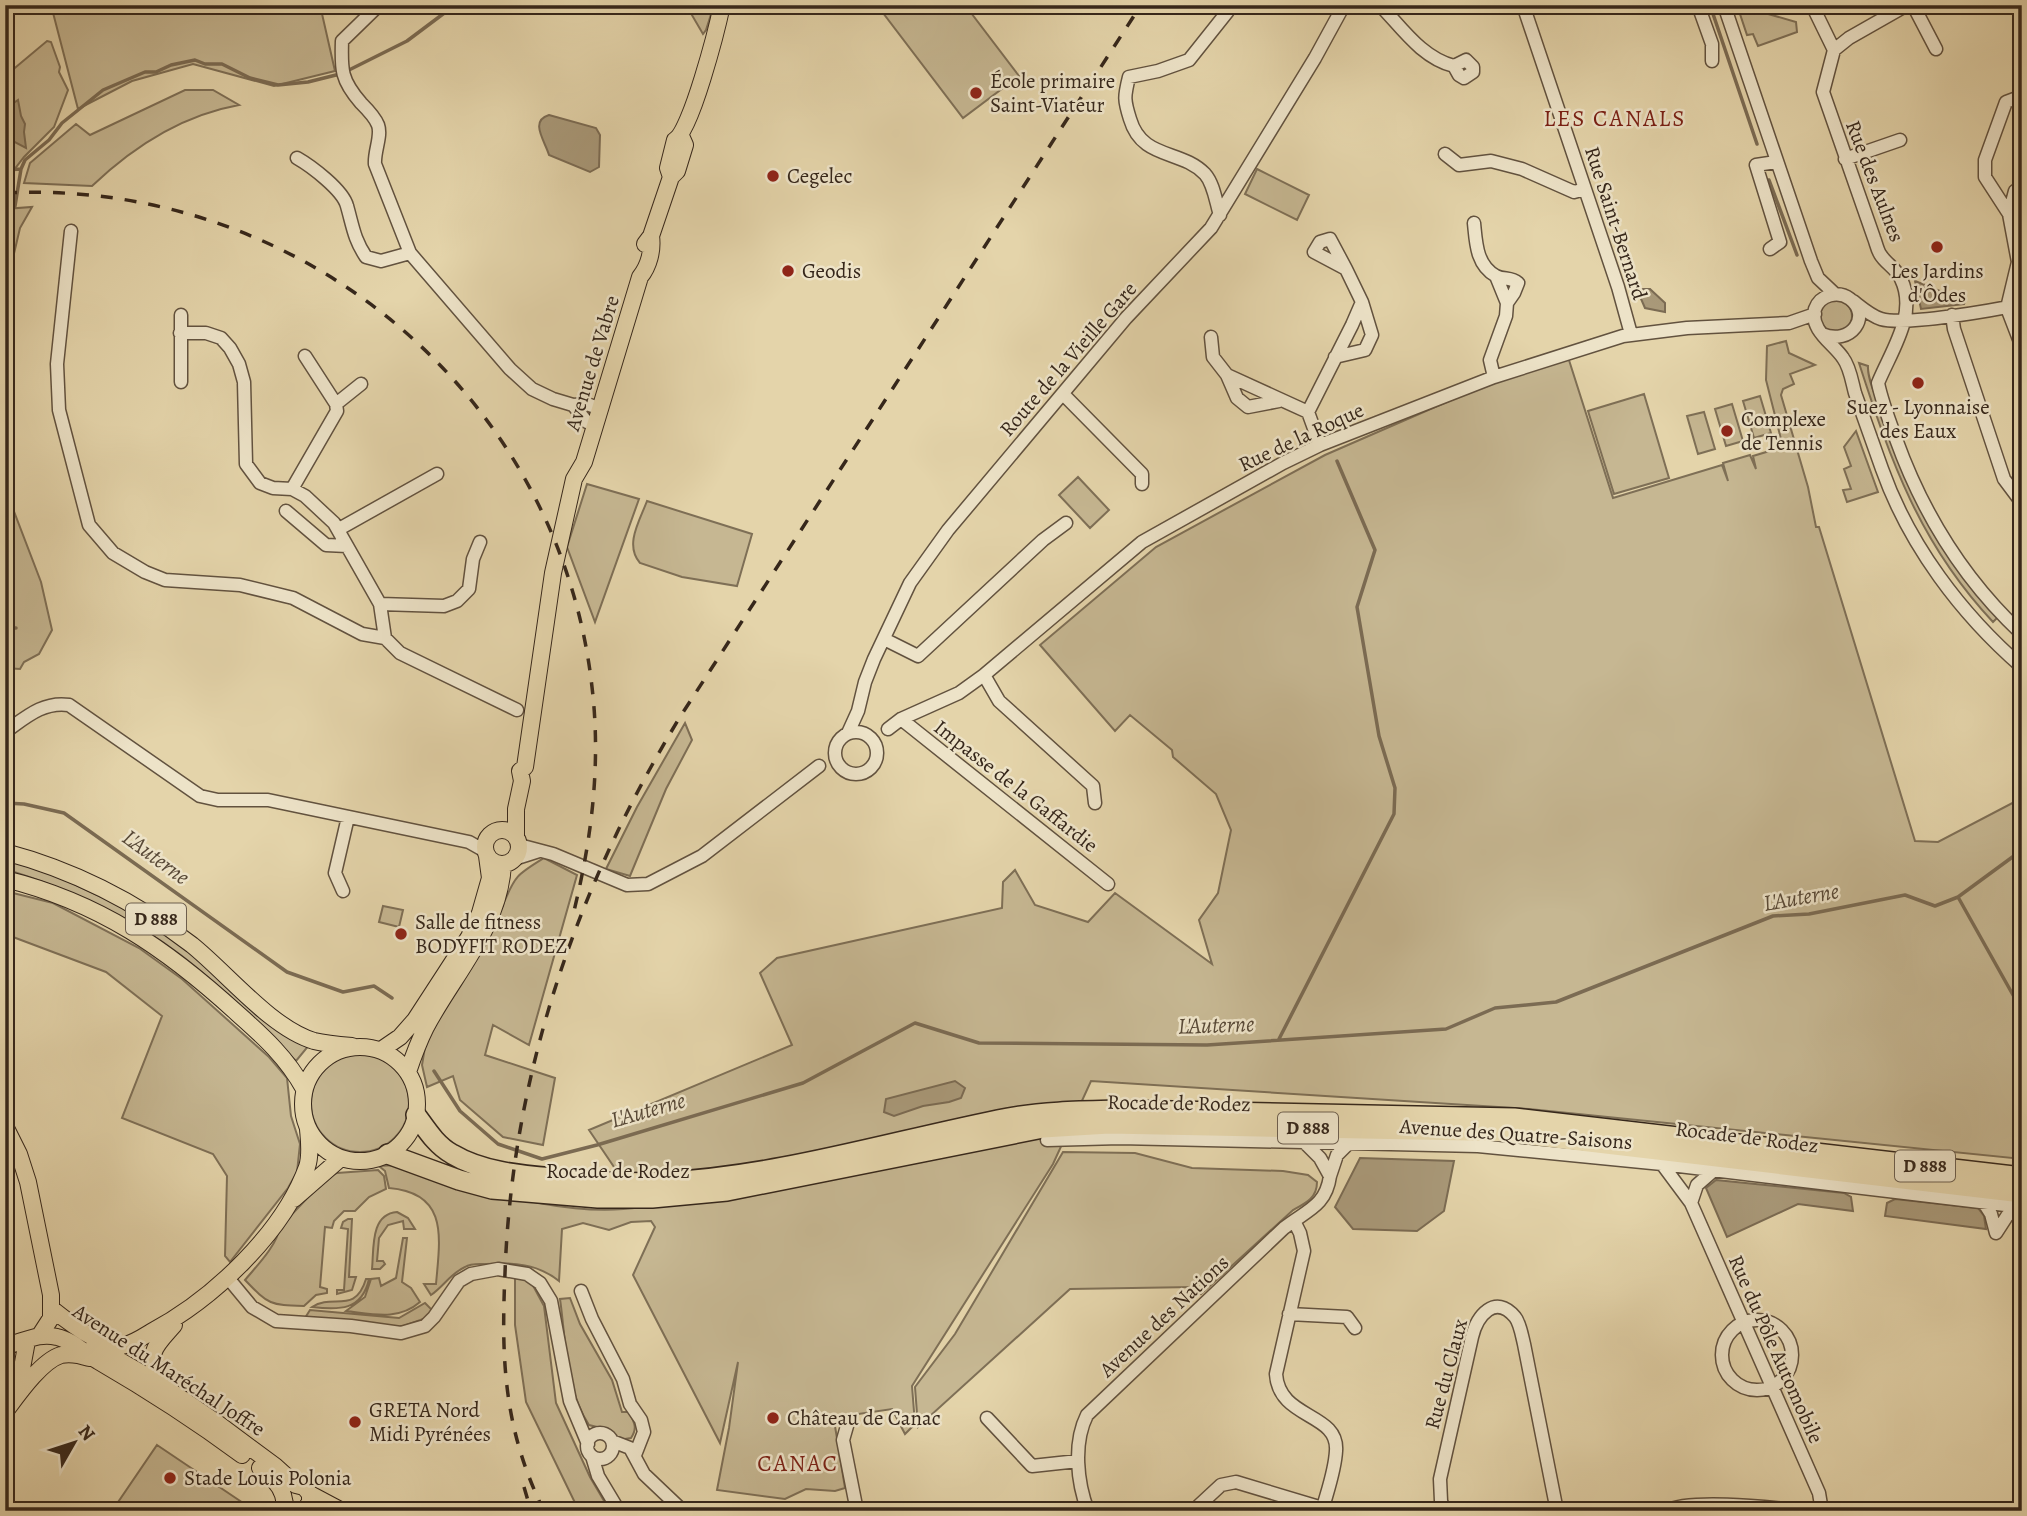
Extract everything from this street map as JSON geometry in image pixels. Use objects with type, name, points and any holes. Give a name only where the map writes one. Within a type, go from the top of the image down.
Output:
[{"type":"highway","name":"Rocade de Rodez","points":[[416,1115],[441,1146],[469,1163],[487,1169],[534,1176],[593,1181],[664,1182],[723,1176],[782,1167],[1011,1118],[1068,1111],[1124,1110],[1514,1118],[2022,1177]]},
{"type":"highway","name":"Rocade de Rodez","points":[[388,1154],[492,1189],[598,1198],[652,1198],[727,1191],[801,1178],[1043,1128],[1109,1124],[1503,1132],[2020,1202]]},
{"type":"highway","points":[[801,1178],[829,1179],[941,1156],[1046,1140]]},
{"type":"main road","name":"Avenue de Vabre","points":[[408,1072],[426,1026],[471,957],[492,914],[502,882],[524,774],[553,573],[567,518],[582,482],[584,462],[640,277],[638,268],[645,243],[651,236],[671,177],[668,168],[675,140],[681,136],[699,87],[722,5]]},
{"type":"main road","points":[[381,1050],[400,1037],[415,1020],[469,937],[480,913],[490,878],[483,848],[491,833],[511,847],[494,862],[483,848]]},
{"type":"main road","name":"D 888","points":[[5,852],[81,879],[122,898],[193,947],[282,1025],[313,1040],[352,1046]]},
{"type":"main road","name":"D 888","points":[[5,879],[66,897],[106,916],[151,943],[188,971],[279,1051],[304,1089]]},
{"type":"main road","points":[[352,1046],[381,1050],[396,1059],[408,1072],[415,1087],[416,1115],[409,1134],[388,1154],[365,1161],[341,1158],[328,1151],[309,1129],[304,1116],[304,1089],[321,1061],[335,1051],[352,1046]]},
{"type":"main road","points":[[292,1200],[308,1164],[309,1129]]},
{"type":"main road","points":[[7,1133],[19,1154],[28,1182],[52,1313],[33,1338],[16,1398]]},
{"type":"main road","points":[[159,1383],[151,1361],[155,1347],[182,1315],[228,1278],[259,1244],[292,1200],[341,1158]]},
{"type":"main road","points":[[52,1313],[111,1346],[123,1346],[182,1315]]},
{"type":"main road","name":"Avenue du Maréchal Joffre","points":[[52,1313],[71,1332],[159,1383],[275,1466],[296,1503]]},
{"type":"main road","name":"Avenue du Maréchal Joffre","points":[[33,1338],[55,1336],[66,1340],[164,1400],[272,1477],[296,1503],[342,1511]]},
{"type":"main road","points":[[21,1376],[5,1346],[33,1338]]},
{"type":"main road","points":[[5,1412],[53,1359],[61,1355],[75,1354],[94,1359]]},
{"type":"main road","points":[[296,1503],[326,1511]]},
{"type":"street","points":[[379,5],[342,41],[342,73],[355,96],[378,125],[375,164],[410,253],[510,369],[532,388],[553,399],[573,405],[587,422],[598,417]]},
{"type":"street","name":"Route de la Vieille Gare","points":[[859,734],[856,717],[865,682],[910,583],[948,530],[1126,318],[1220,215],[1344,5]]},
{"type":"street","points":[[1380,5],[1426,54],[1454,66]]},
{"type":"street","name":"Rue Saint-Bernard","points":[[1523,5],[1631,334]]},
{"type":"street","points":[[1698,5],[1712,44],[1712,61]]},
{"type":"street","points":[[1724,5],[1818,278],[1815,311],[1820,331],[1843,357],[1887,484],[1907,524],[1941,580],[1968,614],[2022,667]]},
{"type":"street","points":[[1812,5],[1834,50],[1860,30],[1907,5]]},
{"type":"street","points":[[1913,5],[1936,49]]},
{"type":"street","points":[[1220,215],[1208,177],[1196,166],[1142,143],[1132,125],[1124,99],[1129,77],[1158,71],[1189,60],[1228,11]]},
{"type":"street","name":"Rue des Aulnes","points":[[1834,50],[1823,92],[1880,254],[1901,277],[1906,297],[1904,320]]},
{"type":"street","points":[[2022,96],[2006,102],[1985,160],[1985,177],[2009,214],[2018,261],[2007,307],[2022,346]]},
{"type":"street","points":[[1845,159],[1900,139]]},
{"type":"street","points":[[1445,154],[1459,165],[1491,161],[1522,169],[1574,192],[1585,189]]},
{"type":"street","points":[[297,158],[314,168],[347,204],[351,228],[366,257],[382,261],[410,253]]},
{"type":"street","points":[[1770,248],[1780,242],[1756,165],[1776,162]]},
{"type":"street","points":[[2009,214],[2015,191]]},
{"type":"street","points":[[1474,223],[1477,250],[1483,264],[1496,276],[1507,303],[1506,316],[1490,360],[1493,377]]},
{"type":"street","points":[[71,231],[57,365],[59,410],[89,525],[113,553],[145,572],[165,580],[240,585],[293,598],[362,635],[386,638]]},
{"type":"street","points":[[1335,356],[1365,350],[1372,335],[1362,302],[1346,269],[1330,239],[1320,242],[1311,257],[1346,269]]},
{"type":"street","points":[[1818,278],[1835,294],[1848,297],[1881,319]]},
{"type":"street","points":[[1815,311],[1824,298],[1835,294]]},
{"type":"street","points":[[1320,445],[1308,412],[1362,302]]},
{"type":"street","points":[[1843,357],[1859,315],[1853,302]]},
{"type":"street","points":[[1820,331],[1836,338],[1881,319],[1904,320],[1952,315],[2022,304]]},
{"type":"street","name":"Rue de la Roque","points":[[1792,323],[1815,311]]},
{"type":"street","points":[[181,315],[181,382]]},
{"type":"street","points":[[1952,315],[1954,329],[2004,479],[2022,503]]},
{"type":"street","points":[[1904,320],[1878,383],[1908,474],[1935,528],[1962,568],[1992,606],[2022,634]]},
{"type":"street","name":"Rue de la Roque","points":[[877,751],[888,729],[901,719],[959,693],[984,675],[1142,542],[1320,445],[1493,377],[1631,334],[1761,323],[1792,323],[1820,331]]},
{"type":"street","points":[[180,333],[206,333],[221,338],[230,348],[239,364],[244,382],[246,464],[260,483],[273,488],[292,489],[305,496],[339,529],[380,604],[386,638],[400,653],[517,710],[534,712]]},
{"type":"street","points":[[1211,337],[1213,357],[1227,375],[1237,398],[1248,407],[1279,401]]},
{"type":"street","points":[[292,489],[337,411],[336,404],[305,356]]},
{"type":"street","points":[[1227,375],[1308,412]]},
{"type":"street","points":[[336,404],[361,384]]},
{"type":"street","points":[[1063,394],[1142,474],[1142,484]]},
{"type":"street","points":[[339,529],[437,474]]},
{"type":"street","points":[[286,511],[326,545],[347,547]]},
{"type":"street","points":[[884,639],[918,656],[1043,540],[1066,523]]},
{"type":"street","points":[[380,604],[444,606],[457,601],[469,589],[473,559],[480,542]]},
{"type":"street","points":[[984,675],[999,701],[1093,786],[1095,803]]},
{"type":"street","points":[[5,732],[44,707],[56,703],[68,705],[200,796],[218,800],[268,800],[483,848]]},
{"type":"street","name":"Impasse de la Gaffardie","points":[[901,719],[1108,884]]},
{"type":"street","name":"Rue de la Roque","points":[[859,734],[888,729]]},
{"type":"street","points":[[511,847],[553,854],[627,885],[648,884],[702,856],[819,766],[835,751],[839,740],[859,734],[872,740],[877,751],[874,764],[863,773],[852,774],[838,763],[835,751]]},
{"type":"street","points":[[819,766],[842,768]]},
{"type":"street","points":[[343,891],[335,873],[348,817]]},
{"type":"street","name":"Avenue des Quatre-Saisons","points":[[1046,1140],[1120,1138],[1478,1146],[1662,1164],[1984,1203],[2020,1202]]},
{"type":"street","points":[[1304,1142],[1320,1158],[1330,1176]]},
{"type":"street","name":"Avenue des Nations","points":[[1088,1511],[1078,1461],[1080,1429],[1087,1415],[1294,1221],[1321,1202],[1337,1155],[1349,1143]]},
{"type":"street","name":"Rue du Pôle Automobile","points":[[1662,1164],[1690,1203],[1819,1493],[1822,1511]]},
{"type":"street","points":[[1690,1203],[1697,1185],[1713,1171]]},
{"type":"street","points":[[1984,1203],[1991,1214],[1996,1233],[2020,1202]]},
{"type":"street","points":[[1193,1511],[1221,1485],[1236,1482],[1325,1509],[1336,1450],[1334,1437],[1327,1427],[1285,1400],[1277,1388],[1276,1374],[1304,1251],[1294,1221]]},
{"type":"street","points":[[228,1278],[252,1307],[276,1321],[351,1326],[401,1333],[425,1326],[460,1281],[471,1275],[498,1269],[527,1274],[540,1283],[551,1301],[566,1383],[580,1424],[594,1449],[598,1476],[619,1511]]},
{"type":"street","points":[[581,1291],[592,1319],[623,1379],[630,1404],[641,1420],[644,1432],[635,1455]]},
{"type":"street","name":"Rue du Claux","points":[[1444,1511],[1440,1479],[1472,1337],[1483,1312],[1493,1307],[1505,1310],[1517,1318],[1557,1511]]},
{"type":"street","points":[[1289,1314],[1347,1317],[1355,1328]]},
{"type":"street","points":[[1764,1321],[1783,1332],[1789,1340],[1792,1362],[1782,1381],[1772,1387],[1748,1390],[1729,1376],[1724,1365],[1722,1355],[1728,1336],[1743,1323],[1764,1321]]},
{"type":"street","points":[[987,1418],[1032,1466],[1078,1461]]},
{"type":"street","points":[[847,1426],[843,1440],[857,1511]]},
{"type":"street","points":[[594,1449],[603,1433],[613,1445],[635,1455],[644,1474],[683,1511]]},
{"type":"street","points":[[594,1449],[609,1456],[613,1445]]},
{"type":"street","points":[[1683,1505],[1699,1511]]},
{"type":"street","points":[[1666,1511],[1683,1505],[1805,1511]]},
{"type":"shaded area","points":[[51,5],[320,5],[335,71],[274,86],[193,64],[132,81],[78,109]]},
{"type":"shaded area","points":[[675,5],[714,5],[703,34],[689,10]]},
{"type":"shaded area","points":[[877,5],[965,5],[1019,76],[963,118]]},
{"type":"shaded area","points":[[1737,5],[1796,22],[1797,32],[1758,46],[1753,34],[1747,35]]},
{"type":"shaded area","points":[[47,41],[51,42],[60,67],[59,72],[68,90],[54,127],[10,175],[5,176],[5,79]]},
{"type":"shaded area","points":[[185,90],[213,90],[239,105],[198,116],[160,134],[108,171],[92,186],[24,183],[30,163],[76,124],[90,135]]},
{"type":"shaded area","points":[[18,100],[25,124],[26,148],[5,137],[5,109]]},
{"type":"shaded area","points":[[549,115],[596,128],[600,135],[599,167],[590,172],[549,155],[539,127],[543,118]]},
{"type":"shaded area","points":[[1257,169],[1309,195],[1297,220],[1245,194]]},
{"type":"shaded area","points":[[32,207],[20,228],[5,292],[5,209]]},
{"type":"shaded area","points":[[1915,281],[1965,301],[1964,304],[1921,309]]},
{"type":"shaded area","points":[[1650,289],[1665,303],[1665,312],[1645,308],[1638,292]]},
{"type":"shaded area","points":[[1836,300],[1848,304],[1852,316],[1848,328],[1836,332],[1824,328],[1820,316],[1824,304]]},
{"type":"shaded area","points":[[1786,341],[1789,353],[1815,365],[1790,374],[1794,384],[1783,389],[1781,395],[1808,487],[1816,527],[1819,527],[1915,841],[1938,842],[2022,798],[2022,1159],[1529,1109],[1091,1081],[1053,1164],[912,1386],[915,1424],[905,1434],[892,1409],[831,1418],[835,1426],[845,1488],[835,1491],[806,1489],[785,1499],[717,1490],[738,1362],[720,1443],[633,1275],[655,1227],[651,1221],[631,1222],[609,1230],[583,1223],[562,1229],[559,1281],[543,1271],[525,1265],[472,1264],[456,1273],[431,1295],[424,1284],[436,1284],[439,1235],[431,1208],[422,1199],[408,1192],[389,1188],[385,1171],[379,1166],[396,1165],[486,1191],[549,1205],[611,1210],[641,1207],[589,1130],[792,1045],[760,973],[777,958],[1002,908],[1003,882],[1015,870],[1035,905],[1088,922],[1115,893],[1212,964],[1199,920],[1218,893],[1231,830],[1216,794],[1173,757],[1172,750],[1130,715],[1115,731],[1040,645],[1156,547],[1325,455],[1481,387],[1568,357],[1613,498],[1722,465],[1728,481],[1723,463],[1750,455],[1756,469],[1753,456],[1783,447],[1766,380],[1767,346]]},
{"type":"shaded area","points":[[1859,363],[1868,366],[1874,392],[1923,515],[1954,564],[1998,617],[1993,622],[1946,563],[1927,532],[1896,468]]},
{"type":"shaded area","points":[[1644,394],[1669,478],[1614,494],[1588,411]]},
{"type":"shaded area","points":[[1760,396],[1771,433],[1754,438],[1743,401]]},
{"type":"shaded area","points":[[1732,404],[1743,441],[1726,446],[1715,409]]},
{"type":"shaded area","points":[[1704,412],[1715,449],[1698,454],[1687,416]]},
{"type":"shaded area","points":[[1856,431],[1878,492],[1847,502],[1843,490],[1851,489],[1844,469],[1851,466],[1844,447]]},
{"type":"shaded area","points":[[1078,477],[1109,510],[1090,528],[1059,495]]},
{"type":"shaded area","points":[[587,484],[639,499],[595,622],[567,547]]},
{"type":"shaded area","points":[[5,488],[41,582],[52,630],[39,654],[24,662],[20,669],[5,668]]},
{"type":"shaded area","points":[[647,501],[752,534],[737,586],[682,577],[640,563],[635,556],[633,540]]},
{"type":"shaded area","points":[[685,723],[692,740],[666,789],[630,876],[606,869],[637,807]]},
{"type":"shaded area","points":[[544,858],[577,875],[529,1045],[493,1025],[485,1055],[555,1078],[543,1145],[503,1137],[460,1100],[453,1076],[427,1087],[422,1065],[426,1041],[514,881]]},
{"type":"shaded area","points":[[5,859],[57,876],[112,902],[167,934],[310,1044],[296,1061],[212,981],[162,941],[97,905],[52,885],[5,869]]},
{"type":"shaded area","points":[[5,891],[53,903],[139,948],[182,979],[269,1057],[287,1078],[291,1116],[300,1144],[297,1172],[288,1188],[230,1262],[225,1256],[227,1176],[213,1154],[122,1118],[162,1016],[106,972],[5,934]]},
{"type":"shaded area","points":[[383,906],[403,910],[399,927],[379,922]]},
{"type":"shaded area","points":[[360,1054],[379,1057],[395,1068],[406,1084],[409,1103],[406,1122],[395,1138],[379,1149],[360,1152],[341,1149],[325,1138],[314,1122],[311,1103],[314,1084],[325,1068],[341,1057]]},
{"type":"shaded area","points":[[955,1081],[965,1088],[961,1098],[923,1106],[894,1116],[884,1112],[886,1099]]},
{"type":"shaded area","points":[[1063,1152],[1135,1153],[1192,1168],[1283,1171],[1308,1175],[1317,1182],[1317,1188],[1310,1199],[1293,1210],[1201,1294],[1194,1287],[1070,1289],[918,1427],[915,1387],[955,1334]]},
{"type":"shaded area","points":[[1360,1158],[1454,1161],[1444,1211],[1417,1231],[1353,1229],[1335,1207]]},
{"type":"shaded area","points":[[378,1170],[384,1176],[386,1189],[369,1197],[355,1211],[344,1211],[334,1221],[332,1228],[325,1227],[320,1287],[327,1289],[327,1293],[316,1295],[304,1306],[277,1304],[265,1299],[245,1280],[271,1248],[279,1228],[328,1176]]},
{"type":"shaded area","points":[[1716,1180],[1844,1193],[1851,1197],[1853,1211],[1798,1204],[1727,1237],[1706,1188]]},
{"type":"shaded area","points":[[1895,1199],[1978,1208],[1984,1216],[1986,1229],[1885,1216],[1887,1203]]},
{"type":"shaded area","points":[[397,1212],[408,1218],[415,1229],[404,1229],[403,1221],[388,1225],[379,1238],[377,1261],[383,1261],[385,1264],[380,1269],[372,1269],[378,1226],[388,1214]]},
{"type":"shaded area","points":[[352,1219],[349,1277],[356,1277],[352,1290],[337,1294],[337,1290],[344,1290],[348,1229],[341,1228],[343,1222]]},
{"type":"shaded area","points":[[403,1238],[407,1238],[402,1282],[411,1288],[420,1302],[394,1314],[346,1311],[365,1297],[371,1279],[379,1278],[381,1286],[396,1278]]},
{"type":"shaded area","points":[[515,1278],[530,1280],[544,1306],[556,1403],[590,1477],[610,1511],[579,1511],[526,1402],[515,1325]]},
{"type":"shaded area","points":[[366,1279],[369,1279],[366,1290],[355,1303],[340,1308],[312,1307],[320,1303],[356,1297]]},
{"type":"shaded area","points":[[570,1298],[580,1324],[612,1380],[622,1412],[629,1412],[635,1428],[631,1438],[619,1440],[609,1430],[589,1425],[581,1411],[568,1364],[560,1299]]},
{"type":"shaded area","points":[[425,1303],[432,1310],[426,1318],[401,1327],[305,1318],[310,1310],[399,1318]]},
{"type":"shaded area","name":"Stade Louis Polonia","points":[[157,1445],[255,1511],[112,1511]]},
{"type":"waterway","points":[[347,71],[407,41],[455,5]]},
{"type":"waterway","points":[[1710,5],[1757,144]]},
{"type":"waterway","points":[[5,219],[15,206],[25,160],[49,140],[62,123],[103,90],[145,72],[156,72],[171,65],[195,60],[205,64],[222,64],[250,78],[278,85],[308,82],[340,74]]},
{"type":"waterway","points":[[5,170],[21,169]]},
{"type":"waterway","points":[[1769,180],[1797,255]]},
{"type":"waterway","points":[[1279,1039],[1394,814],[1395,788],[1379,736],[1357,607],[1375,550],[1337,461]]},
{"type":"waterway","points":[[5,628],[16,628]]},
{"type":"waterway","name":"L'Auterne","points":[[5,803],[24,804],[64,813],[287,972],[343,992],[374,986],[392,998]]},
{"type":"waterway","name":"L'Auterne","points":[[434,1071],[460,1111],[498,1144],[542,1159],[803,1083],[915,1023],[979,1043],[1207,1045],[1446,1029],[1495,1008],[1556,1002],[1773,916],[1809,914],[1905,895],[1935,906],[1958,897],[2022,850]]},
{"type":"waterway","points":[[1958,897],[2022,1011]]},
{"type":"railway","points":[[544,1511],[520,1452],[508,1395],[504,1336],[505,1273],[510,1199],[536,1054],[556,984],[581,915],[610,847],[643,781],[680,717],[1141,5]]},
{"type":"railway","points":[[5,193],[113,198],[216,223],[311,265],[396,324],[469,398],[528,484],[569,581],[592,687],[596,744],[593,800],[586,855],[574,911]]},
{"type":"railway","points":[[524,1487],[531,1511]]},
{"type":"place","name":"École primaire Saint-Viateur","points":[[976,93]]},
{"type":"place","name":"Cegelec","points":[[773,176]]},
{"type":"place","name":"Les Jardins d'Ôdes","points":[[1937,247]]},
{"type":"place","name":"Geodis","points":[[788,271]]},
{"type":"place","name":"Suez - Lyonnaise des Eaux","points":[[1918,383]]},
{"type":"place","name":"Complexe de Tennis","points":[[1727,431]]},
{"type":"place","name":"Salle de fitness BODYFIT RODEZ","points":[[401,934]]},
{"type":"place","name":"Château de Canac","points":[[773,1418]]},
{"type":"place","name":"GRETA Nord Midi Pyrénées","points":[[355,1422]]},
{"type":"place","name":"Stade Louis Polonia","points":[[170,1478]]},
{"type":"district","name":"LES CANALS","points":[[1615,118]]},
{"type":"district","name":"CANAC","points":[[798,1463]]}]
